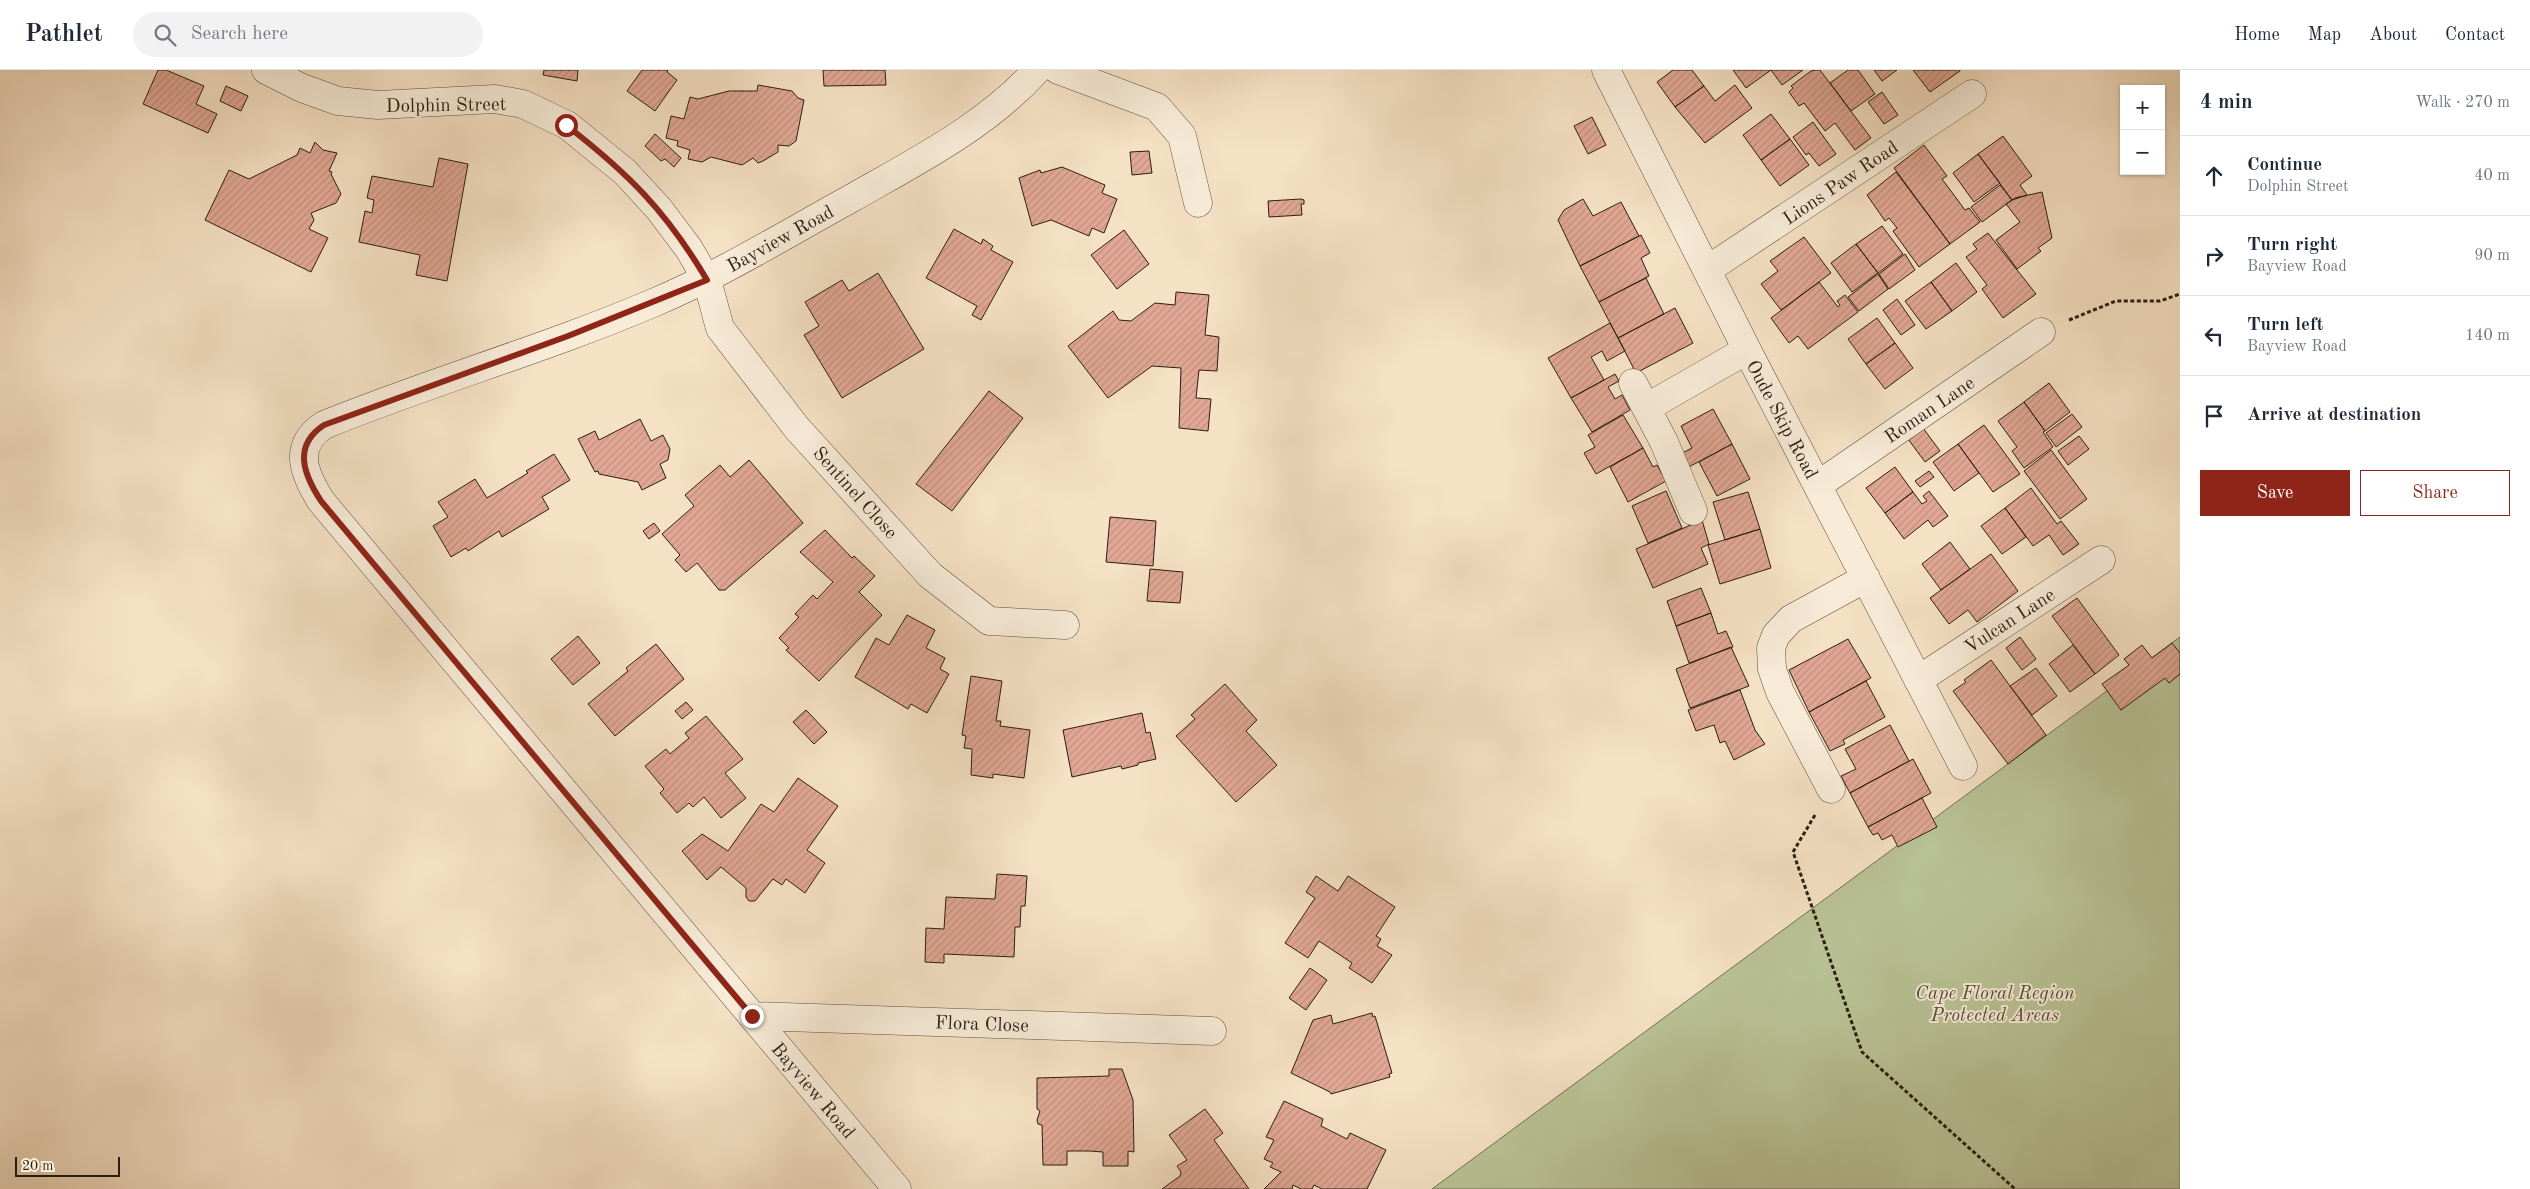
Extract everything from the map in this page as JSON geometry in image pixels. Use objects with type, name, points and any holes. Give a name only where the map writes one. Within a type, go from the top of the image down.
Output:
[{"type":"street","name":"Dolphin Street","points":[[266,70],[302,88],[338,101],[378,105],[495,99],[523,104],[540,112],[566,125],[625,172],[659,209],[689,249],[707,280]]},
{"type":"street","name":"Bayview Road","points":[[897,1189],[321,501],[308,481],[304,463],[308,440],[315,431],[324,425],[568,336],[707,280],[920,159],[989,114],[1019,90],[1036,70]]},
{"type":"street","points":[[1058,70],[1157,107],[1182,136],[1198,203]]},
{"type":"street","name":"Oude Skip Road","points":[[1609,71],[1747,350],[1963,766]]},
{"type":"street","name":"Lions Paw Road","points":[[1707,270],[1972,94]]},
{"type":"street","name":"Sentinel Close","points":[[707,280],[720,328],[796,427],[930,575],[989,622],[1066,625]]},
{"type":"street","name":"Roman Lane","points":[[1818,486],[2041,332]]},
{"type":"street","points":[[1646,408],[1747,350]]},
{"type":"street","points":[[1634,383],[1664,442],[1693,511]]},
{"type":"street","name":"Vulcan Lane","points":[[1918,680],[2101,560]]},
{"type":"street","points":[[1831,788],[1780,692],[1772,669],[1771,648],[1776,636],[1791,619],[1866,578]]},
{"type":"street","name":"Flora Close","points":[[752,1016],[1212,1031]]},
{"type":"path","points":[[2041,332],[2116,301],[2160,302],[2180,294]]},
{"type":"path","points":[[1831,788],[1793,852],[1862,1052],[2015,1189]]},
{"type":"green space","name":"Cape Floral Region Protected Areas","points":[[2180,637],[2180,1189],[1432,1189]]},
{"type":"building","points":[[158,70],[166,70],[204,86],[196,104],[217,114],[208,133],[143,104]]},
{"type":"building","points":[[544,70],[578,70],[577,81],[543,75]]},
{"type":"building","points":[[642,70],[668,70],[667,72],[677,80],[655,111],[627,91]]},
{"type":"building","points":[[823,70],[885,70],[886,85],[824,86]]},
{"type":"building","points":[[1673,70],[1692,70],[1704,86],[1675,107],[1657,82]]},
{"type":"building","points":[[1733,70],[1771,70],[1746,88]]},
{"type":"building","points":[[1771,70],[1803,70],[1782,85]]},
{"type":"building","points":[[1820,70],[1871,138],[1855,150],[1835,123],[1825,131],[1804,103],[1799,106],[1789,92],[1793,88],[1791,86],[1811,71]]},
{"type":"building","points":[[1848,70],[1858,70],[1875,94],[1851,111],[1830,83]]},
{"type":"building","points":[[1874,70],[1897,70],[1882,81]]},
{"type":"building","points":[[1913,70],[1960,70],[1960,71],[1930,92]]},
{"type":"building","points":[[758,85],[792,91],[798,98],[804,100],[796,141],[789,146],[778,145],[778,152],[763,161],[758,163],[753,158],[742,165],[711,157],[702,162],[688,159],[690,150],[677,146],[678,141],[666,138],[671,116],[684,119],[690,97],[698,99],[729,91],[757,91]]},
{"type":"building","points":[[1735,85],[1752,108],[1705,143],[1675,107],[1704,86],[1715,101]]},
{"type":"building","points":[[226,86],[248,96],[241,111],[220,101]]},
{"type":"building","points":[[1882,92],[1898,115],[1884,124],[1868,102]]},
{"type":"building","points":[[1771,114],[1790,139],[1761,160],[1743,135]]},
{"type":"building","points":[[1592,117],[1606,145],[1588,154],[1574,126]]},
{"type":"building","points":[[1813,122],[1836,154],[1819,166],[1809,153],[1806,155],[1793,137]]},
{"type":"building","points":[[655,134],[681,158],[674,167],[665,159],[661,161],[645,146]]},
{"type":"building","points":[[2003,136],[2032,176],[2020,185],[2027,195],[2012,200],[1978,154]]},
{"type":"building","points":[[1790,139],[1809,165],[1780,186],[1761,160]]},
{"type":"building","points":[[315,142],[323,150],[337,153],[329,171],[332,172],[331,174],[341,194],[336,203],[311,213],[314,220],[309,229],[328,238],[311,272],[205,220],[229,170],[249,179],[297,155],[300,148],[310,153]]},
{"type":"building","points":[[1924,145],[1947,176],[1942,179],[1965,210],[1969,208],[1980,222],[1950,244],[1894,168]]},
{"type":"building","points":[[1149,151],[1152,173],[1132,175],[1130,152]]},
{"type":"building","points":[[1978,154],[2000,183],[1974,202],[1953,173]]},
{"type":"building","points":[[439,158],[468,164],[447,281],[416,275],[420,255],[359,242],[365,211],[372,213],[374,200],[367,198],[372,176],[433,187]]},
{"type":"building","points":[[1062,167],[1105,185],[1102,193],[1117,199],[1104,233],[1092,228],[1089,236],[1051,220],[1032,226],[1019,178],[1040,170],[1041,173]]},
{"type":"building","points":[[1896,172],[1950,244],[1919,267],[1893,231],[1897,228],[1889,218],[1885,221],[1867,195]]},
{"type":"building","points":[[2000,185],[2012,200],[1982,222],[1971,207]]},
{"type":"building","points":[[2042,192],[2052,238],[2038,248],[2041,251],[2017,269],[1996,240],[2020,222],[2006,204],[2015,198]]},
{"type":"building","points":[[1583,199],[1593,216],[1621,202],[1639,236],[1580,266],[1558,220],[1564,210]]},
{"type":"building","points":[[1304,200],[1304,204],[1301,204],[1302,215],[1269,217],[1268,201]]},
{"type":"building","points":[[1882,226],[1903,254],[1878,273],[1856,244]]},
{"type":"building","points":[[954,229],[981,244],[983,239],[993,246],[991,250],[1013,262],[981,320],[972,315],[977,306],[926,278]]},
{"type":"building","points":[[1124,230],[1149,264],[1117,289],[1091,255]]},
{"type":"building","points":[[1988,233],[2036,294],[2003,318],[1982,289],[1987,285],[1966,257],[1977,249],[1973,244]]},
{"type":"building","points":[[1641,235],[1650,253],[1641,258],[1649,276],[1599,302],[1580,266]]},
{"type":"building","points":[[1804,237],[1831,273],[1781,310],[1761,284],[1778,271],[1770,261]]},
{"type":"building","points":[[1856,244],[1878,273],[1852,292],[1831,263]]},
{"type":"building","points":[[1905,254],[1915,270],[1889,289],[1879,274]]},
{"type":"building","points":[[1956,263],[1977,292],[1952,311],[1931,282]]},
{"type":"building","points":[[878,273],[924,349],[842,398],[804,335],[819,326],[805,302],[842,280],[849,291]]},
{"type":"building","points":[[1878,274],[1888,289],[1859,311],[1848,297]]},
{"type":"building","points":[[1646,278],[1664,314],[1618,338],[1599,302]]},
{"type":"building","points":[[1819,282],[1838,307],[1840,305],[1837,301],[1845,295],[1858,312],[1808,349],[1798,336],[1789,343],[1771,318]]},
{"type":"building","points":[[1931,282],[1952,311],[1926,329],[1905,301]]},
{"type":"building","points":[[1176,292],[1209,295],[1205,335],[1219,337],[1217,371],[1199,370],[1196,398],[1211,399],[1208,431],[1179,428],[1181,368],[1152,366],[1108,398],[1068,346],[1113,311],[1119,320],[1131,321],[1155,303],[1175,305]]},
{"type":"building","points":[[1897,299],[1915,325],[1901,335],[1883,310]]},
{"type":"building","points":[[1675,308],[1693,343],[1636,373],[1618,338]]},
{"type":"building","points":[[1877,318],[1895,343],[1866,364],[1848,339]]},
{"type":"building","points":[[1610,323],[1625,351],[1607,361],[1602,351],[1591,357],[1604,380],[1571,398],[1548,358]]},
{"type":"building","points":[[1895,343],[1913,368],[1885,389],[1866,364]]},
{"type":"building","points":[[1615,374],[1619,381],[1608,387],[1615,399],[1622,395],[1630,410],[1592,432],[1571,398]]},
{"type":"building","points":[[2049,383],[2070,412],[2045,431],[2024,402]]},
{"type":"building","points":[[989,391],[1023,418],[952,511],[916,484]]},
{"type":"building","points":[[2024,402],[2045,431],[2043,432],[2053,447],[2024,468],[2012,451],[2017,447],[1998,421]]},
{"type":"building","points":[[1713,409],[1732,444],[1685,469],[1678,455],[1692,448],[1681,426]]},
{"type":"building","points":[[2072,414],[2082,427],[2056,447],[2046,433]]},
{"type":"building","points":[[1623,415],[1643,448],[1596,474],[1584,453],[1595,447],[1588,435]]},
{"type":"building","points":[[640,419],[651,441],[663,435],[670,449],[668,460],[660,464],[666,478],[642,490],[638,482],[599,474],[598,471],[595,472],[578,439],[595,431],[599,440]]},
{"type":"building","points":[[1984,425],[2020,474],[1993,492],[1958,444]]},
{"type":"building","points":[[1923,428],[1940,451],[1925,462],[1908,439]]},
{"type":"building","points":[[2079,436],[2089,449],[2068,465],[2058,451]]},
{"type":"building","points":[[1732,444],[1750,479],[1717,496],[1699,462]]},
{"type":"building","points":[[1958,444],[1979,473],[1954,491],[1933,462]]},
{"type":"building","points":[[1643,448],[1653,467],[1657,465],[1666,481],[1628,502],[1610,467]]},
{"type":"building","points":[[2051,450],[2087,499],[2060,519],[2024,471]]},
{"type":"building","points":[[554,454],[570,480],[542,497],[549,509],[502,537],[499,531],[468,551],[466,548],[451,557],[433,526],[448,517],[438,502],[475,479],[487,498],[528,473],[526,471]]},
{"type":"building","points":[[749,460],[803,523],[725,590],[719,590],[697,563],[686,572],[675,560],[680,555],[662,534],[694,506],[685,495],[720,465],[730,477]]},
{"type":"building","points":[[1895,467],[1913,492],[1885,513],[1866,488]]},
{"type":"building","points":[[1929,471],[1934,477],[1920,487],[1915,481]]},
{"type":"building","points":[[2031,488],[2057,524],[2061,521],[2079,544],[2063,555],[2049,535],[2033,546],[2005,508]]},
{"type":"building","points":[[1666,491],[1682,528],[1648,543],[1632,506]]},
{"type":"building","points":[[1929,491],[1948,516],[1933,527],[1928,520],[1904,539],[1885,513],[1913,492],[1922,504],[1927,501],[1923,496]]},
{"type":"building","points":[[1748,492],[1760,529],[1725,540],[1713,502]]},
{"type":"building","points":[[2005,508],[2026,537],[2002,554],[1981,526]]},
{"type":"building","points":[[1110,517],[1156,521],[1153,566],[1106,562]]},
{"type":"building","points":[[1702,520],[1709,544],[1701,548],[1708,564],[1653,588],[1636,549]]},
{"type":"building","points":[[654,523],[660,531],[649,539],[643,531]]},
{"type":"building","points":[[1760,529],[1771,568],[1720,584],[1708,545]]},
{"type":"building","points":[[825,530],[852,558],[854,556],[875,576],[859,592],[882,615],[819,681],[786,650],[789,648],[779,638],[799,617],[795,614],[813,595],[817,599],[833,582],[800,552]]},
{"type":"building","points":[[1950,542],[1970,569],[1941,590],[1922,564]]},
{"type":"building","points":[[1991,554],[2018,591],[1977,622],[1968,610],[1949,624],[1930,598]]},
{"type":"building","points":[[1150,569],[1183,572],[1180,603],[1147,601]]},
{"type":"building","points":[[1701,588],[1711,613],[1676,626],[1667,601]]},
{"type":"building","points":[[2077,598],[2119,655],[2095,674],[2052,616]]},
{"type":"building","points":[[1711,613],[1718,634],[1726,631],[1733,647],[1689,663],[1676,626]]},
{"type":"building","points":[[907,615],[935,630],[926,648],[945,658],[940,669],[949,674],[927,713],[911,704],[908,709],[855,677],[876,638],[889,645]]},
{"type":"building","points":[[578,636],[600,663],[573,685],[551,659]]},
{"type":"building","points":[[2020,637],[2036,659],[2022,670],[2006,648]]},
{"type":"building","points":[[1848,639],[1871,678],[1809,712],[1789,670]]},
{"type":"building","points":[[2172,643],[2180,653],[2180,674],[2169,683],[2165,678],[2121,710],[2102,684],[2129,665],[2124,659],[2142,645],[2152,658]]},
{"type":"building","points":[[656,644],[684,679],[615,736],[588,704],[628,671],[626,668]]},
{"type":"building","points":[[2073,645],[2095,674],[2070,692],[2049,664]]},
{"type":"building","points":[[1731,647],[1749,686],[1690,708],[1676,669]]},
{"type":"building","points":[[1991,660],[2046,735],[2008,764],[1953,691],[1966,682],[1964,680]]},
{"type":"building","points":[[2036,668],[2057,696],[2032,715],[2010,686]]},
{"type":"building","points":[[971,676],[1002,681],[996,721],[1001,721],[1000,726],[1030,730],[1024,778],[993,774],[993,778],[971,775],[972,749],[964,748],[966,736],[962,735]]},
{"type":"building","points":[[1866,681],[1885,717],[1843,740],[1845,744],[1830,751],[1809,712]]},
{"type":"building","points":[[1225,684],[1257,720],[1246,731],[1277,765],[1236,802],[1176,736],[1195,719],[1191,715]]},
{"type":"building","points":[[1740,690],[1755,730],[1765,744],[1734,760],[1725,741],[1720,743],[1714,725],[1696,731],[1688,710]]},
{"type":"building","points":[[686,702],[693,710],[682,719],[675,711]]},
{"type":"building","points":[[806,710],[827,732],[814,744],[793,722]]},
{"type":"building","points":[[1142,713],[1146,733],[1150,732],[1156,759],[1122,769],[1121,766],[1072,777],[1063,730]]},
{"type":"building","points":[[706,716],[743,759],[725,773],[746,798],[721,818],[704,797],[693,807],[689,803],[677,813],[660,793],[664,789],[645,766],[666,749],[670,754],[689,738],[685,733]]},
{"type":"building","points":[[1890,725],[1909,761],[1850,793],[1841,776],[1856,769],[1845,749]]},
{"type":"building","points":[[1913,759],[1931,793],[1868,827],[1850,793]]},
{"type":"building","points":[[798,778],[838,806],[807,850],[825,863],[805,893],[786,879],[782,885],[773,879],[755,901],[749,901],[746,897],[746,888],[721,867],[707,880],[682,851],[702,834],[728,851],[761,804],[774,812]]},
{"type":"building","points":[[1922,798],[1937,827],[1898,847],[1892,835],[1882,840],[1878,833],[1873,835],[1868,827]]},
{"type":"building","points":[[997,874],[1027,876],[1025,906],[1021,906],[1020,927],[1015,927],[1014,957],[944,954],[944,963],[925,962],[926,928],[944,929],[946,897],[995,899]]},
{"type":"building","points":[[1316,876],[1338,891],[1348,876],[1395,907],[1376,936],[1381,939],[1377,946],[1392,955],[1372,983],[1349,968],[1352,963],[1319,941],[1308,958],[1285,943],[1315,898],[1306,892]]},
{"type":"building","points":[[1310,968],[1327,980],[1306,1010],[1289,998]]},
{"type":"building","points":[[1372,1013],[1373,1017],[1375,1016],[1392,1073],[1389,1074],[1390,1077],[1331,1094],[1291,1073],[1313,1020],[1331,1015],[1333,1024]]},
{"type":"building","points":[[1109,1069],[1122,1069],[1133,1100],[1134,1152],[1128,1151],[1128,1166],[1103,1166],[1103,1152],[1090,1151],[1067,1151],[1067,1165],[1043,1165],[1042,1125],[1038,1124],[1037,1120],[1040,1111],[1037,1109],[1037,1078],[1109,1076]]},
{"type":"building","points":[[1284,1101],[1323,1119],[1321,1126],[1347,1139],[1350,1133],[1386,1150],[1367,1189],[1322,1189],[1314,1185],[1312,1189],[1301,1189],[1293,1185],[1292,1189],[1264,1189],[1281,1172],[1270,1167],[1273,1163],[1264,1159],[1274,1140],[1266,1137]]},
{"type":"building","points":[[1205,1109],[1223,1133],[1214,1140],[1249,1189],[1162,1189],[1180,1176],[1181,1172],[1177,1166],[1187,1160],[1169,1135]]},
{"type":"route","points":[[566,125],[625,172],[659,209],[689,249],[707,280],[651,304],[511,358],[324,425],[315,431],[308,440],[305,447],[304,463],[308,481],[321,501],[752,1016]]}]
